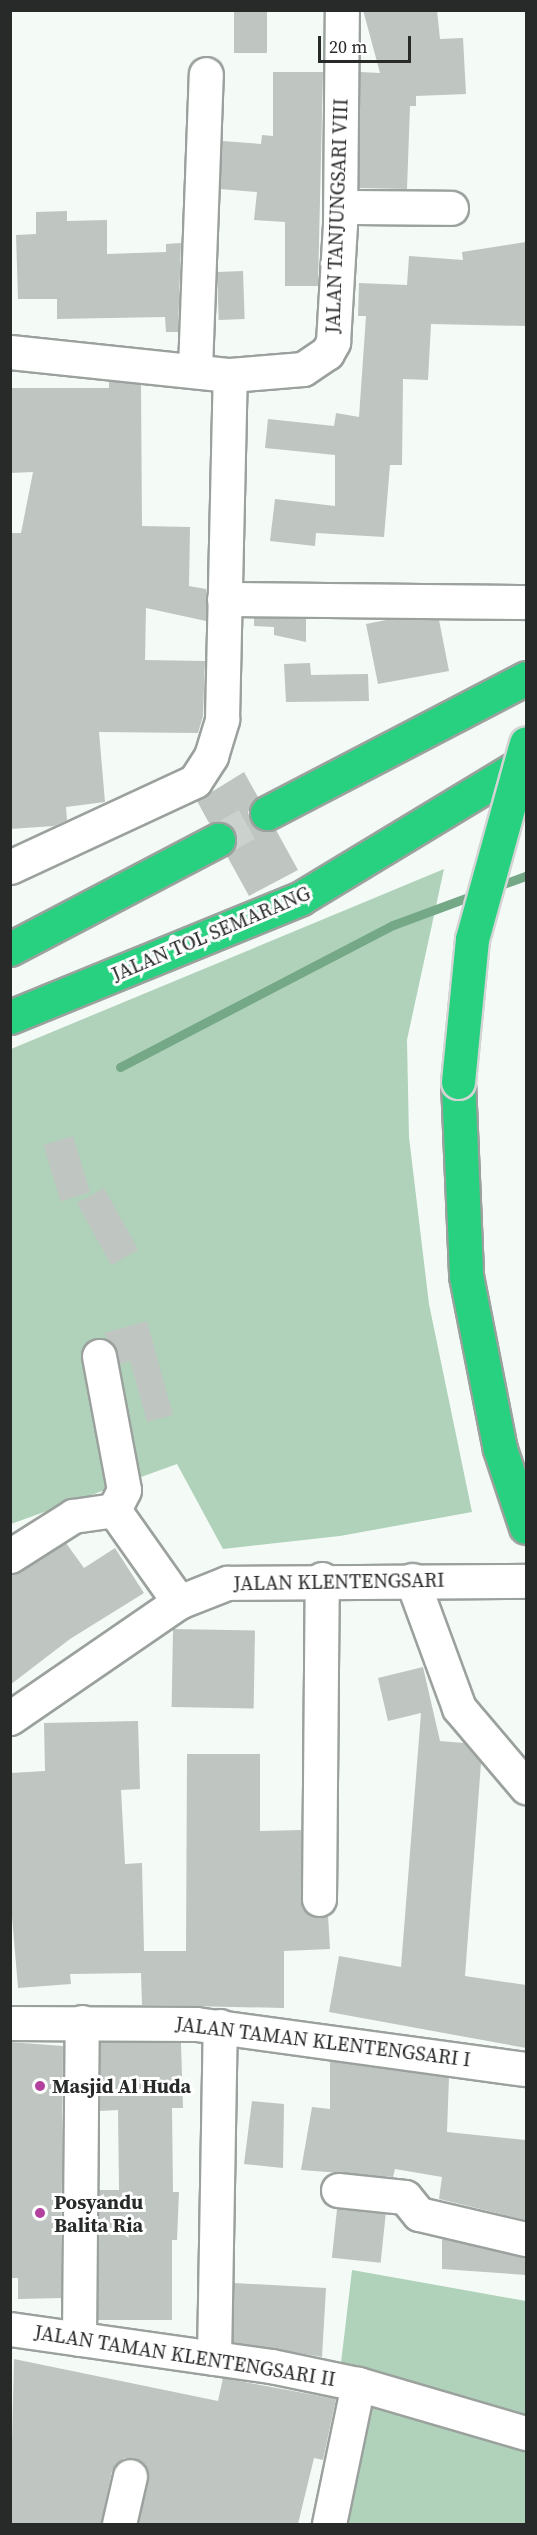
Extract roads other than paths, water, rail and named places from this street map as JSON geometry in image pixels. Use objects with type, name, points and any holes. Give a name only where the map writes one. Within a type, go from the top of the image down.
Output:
[{"type":"highway","points":[[267,813],[526,678]]},
{"type":"highway","points":[[526,743],[501,821],[472,939],[458,1082],[466,1276],[500,1449],[526,1527]]},
{"type":"highway","name":"JALAN TOL SEMARANG","points":[[10,1017],[301,898],[526,762]]},
{"type":"highway","points":[[10,949],[218,840]]},
{"type":"street","name":"JALAN TANJUNGSARI VIII","points":[[10,352],[195,369],[230,375],[303,369],[327,353],[333,342],[340,207],[342,10]]},
{"type":"street","points":[[195,369],[206,74]]},
{"type":"street","points":[[340,207],[451,208]]},
{"type":"street","points":[[10,867],[195,781],[211,756],[222,719],[230,375]]},
{"type":"street","points":[[224,599],[526,602]]},
{"type":"street","points":[[99,1356],[124,1491],[114,1510]]},
{"type":"street","points":[[10,1556],[73,1516],[114,1510]]},
{"type":"street","points":[[114,1510],[178,1602]]},
{"type":"street","points":[[319,1899],[322,1579]]},
{"type":"street","name":"JALAN KLENTENGSARI","points":[[10,1718],[178,1602],[227,1583],[322,1579],[526,1581]]},
{"type":"street","points":[[412,1580],[459,1708],[526,1787]]},
{"type":"street","points":[[79,2339],[82,2022]]},
{"type":"street","name":"JALAN TAMAN KLENTENGSARI I","points":[[10,2023],[82,2022],[220,2026],[526,2069]]},
{"type":"street","points":[[214,2358],[220,2026]]},
{"type":"street","points":[[338,2190],[405,2197],[419,2214],[526,2239]]},
{"type":"street","name":"JALAN TAMAN KLENTENGSARI II","points":[[10,2329],[214,2358],[358,2384],[526,2433]]},
{"type":"street","name":"JALAN TAMAN KLENTENGSARI II","points":[[329,2524],[358,2384]]},
{"type":"street","points":[[119,2524],[130,2476]]},
{"type":"waterway","points":[[495,887],[526,876]]},
{"type":"waterway","points":[[120,1067],[393,925],[477,894]]},
{"type":"tunnel","points":[[218,840],[267,813]]},
{"type":"place","name":"Masjid Al Huda","points":[[40,2086]]},
{"type":"place","name":"Posyandu Balita Ria","points":[[40,2213]]}]
